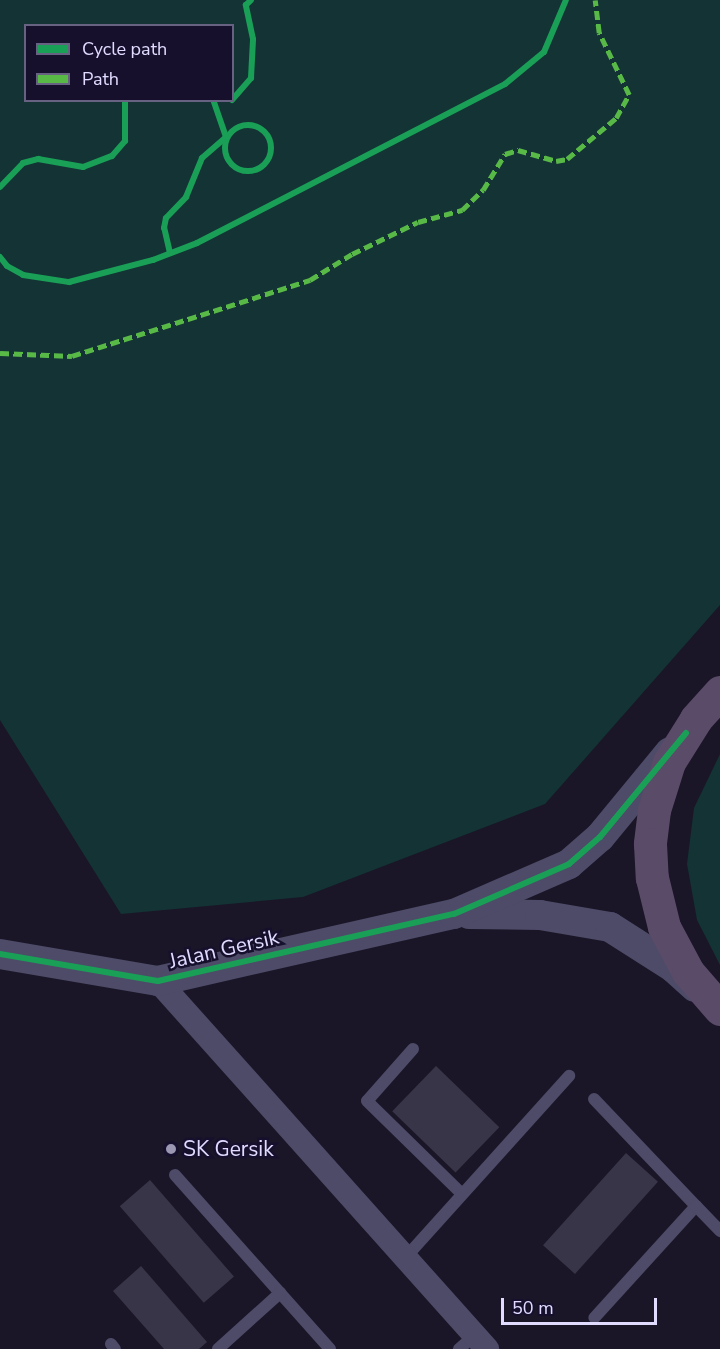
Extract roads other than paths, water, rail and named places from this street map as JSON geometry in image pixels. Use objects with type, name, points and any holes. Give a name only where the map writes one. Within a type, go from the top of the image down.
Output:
[{"type":"highway","points":[[720,692],[686,733],[666,770],[654,810],[652,878],[671,942],[698,986],[720,1009]]},
{"type":"street","points":[[454,914],[569,864],[600,837],[686,733]]},
{"type":"street","points":[[454,914],[540,915],[610,927],[674,968],[720,1009]]},
{"type":"street","name":"Jalan Gersik","points":[[0,954],[158,981],[454,914]]},
{"type":"street","points":[[158,981],[406,1257],[473,1345]]},
{"type":"lane","points":[[413,1049],[367,1101],[462,1194]]},
{"type":"lane","points":[[406,1257],[569,1076]]},
{"type":"lane","points":[[594,1099],[720,1232]]},
{"type":"lane","points":[[175,1175],[330,1349]]},
{"type":"lane","points":[[594,1318],[696,1206]]},
{"type":"lane","points":[[219,1349],[280,1293]]},
{"type":"place","name":"SK Gersik","points":[[171,1149]]}]
